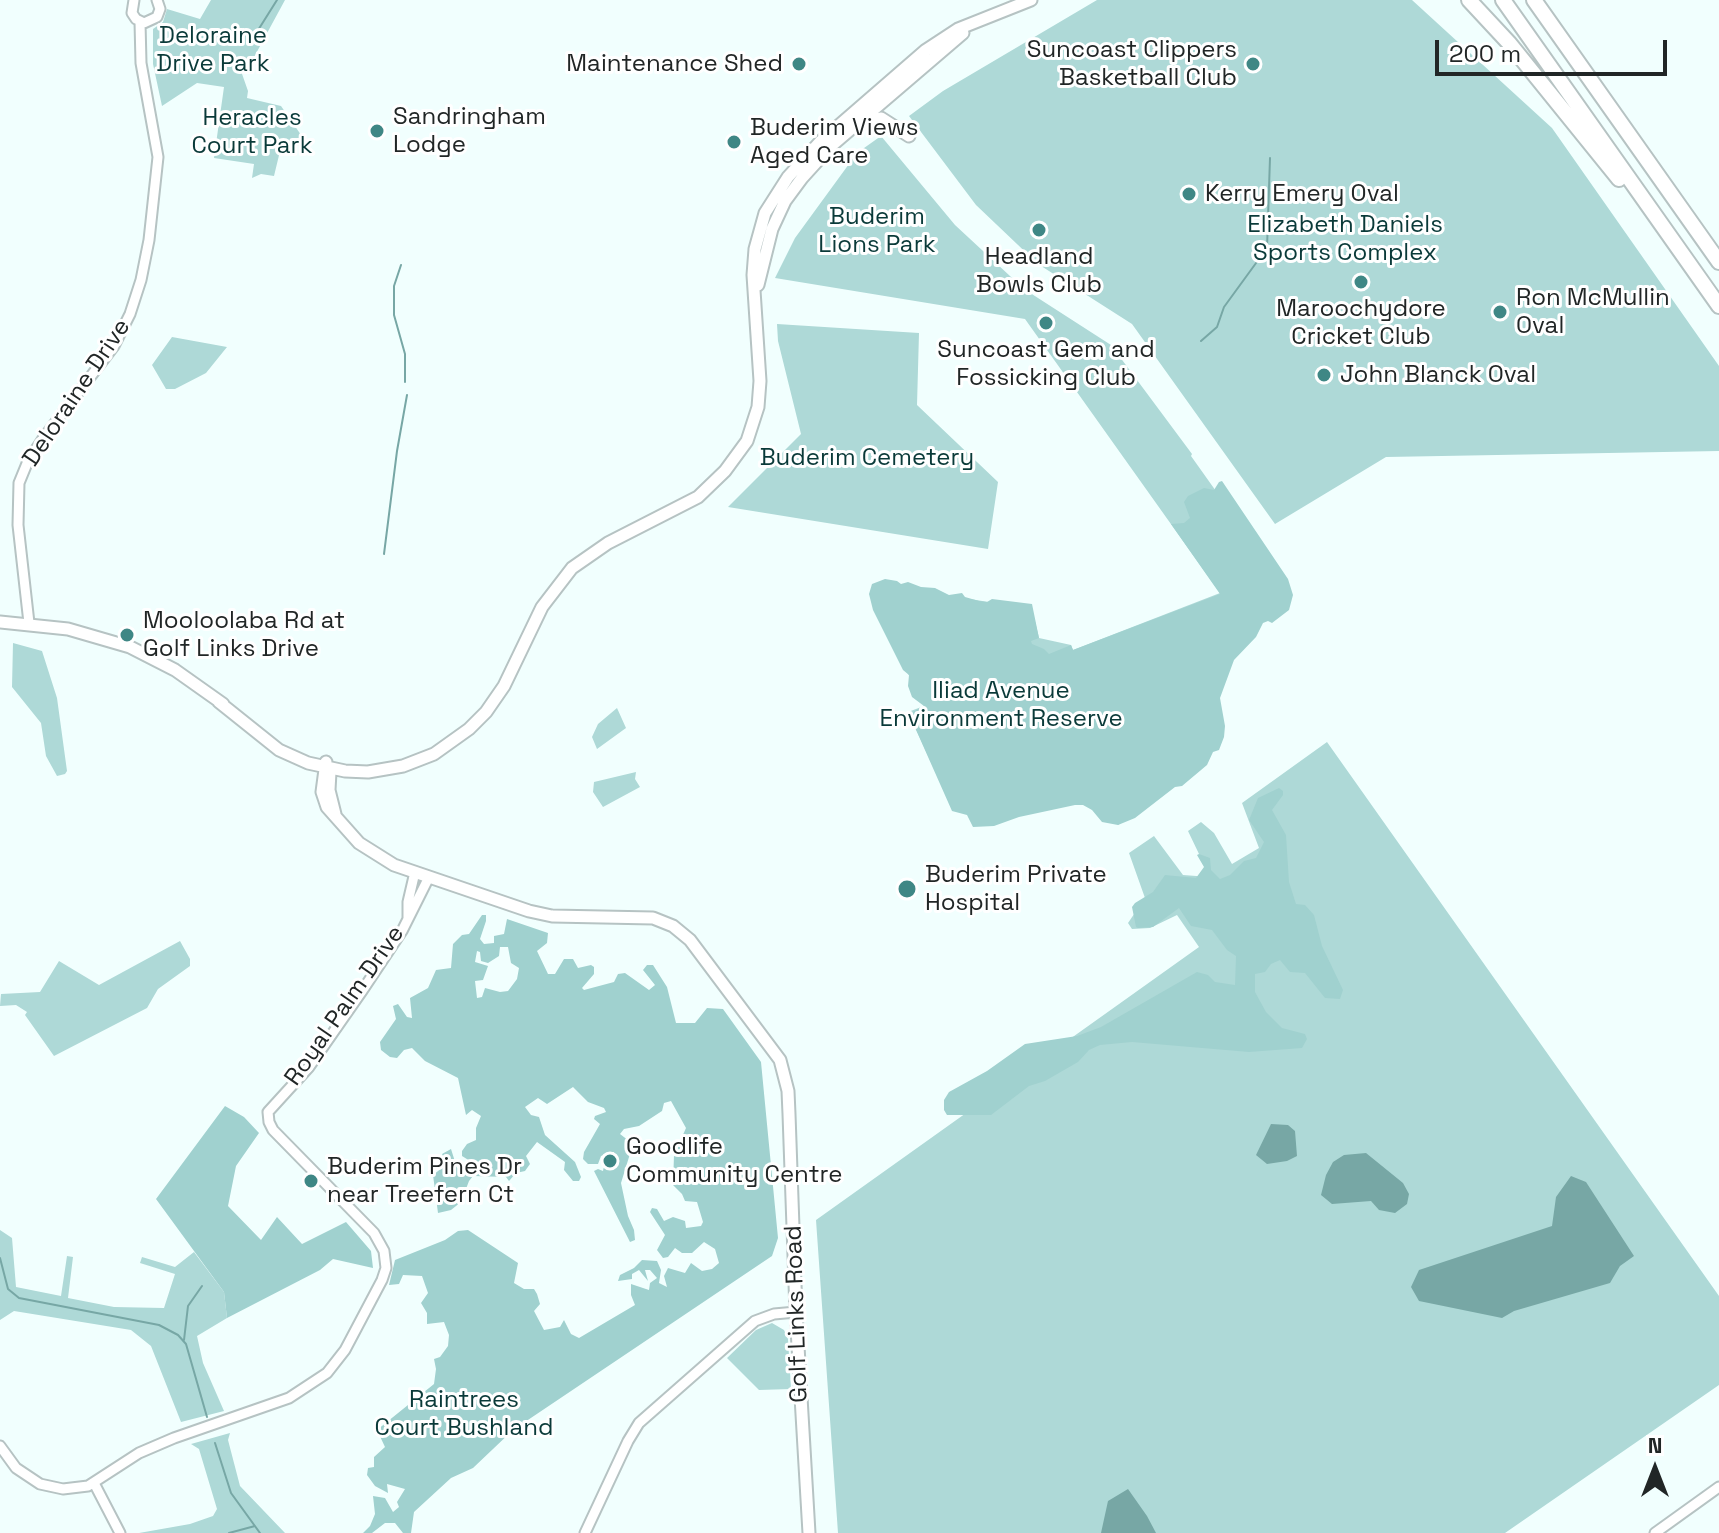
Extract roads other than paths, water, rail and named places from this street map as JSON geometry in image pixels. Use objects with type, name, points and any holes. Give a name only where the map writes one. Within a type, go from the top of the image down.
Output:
[{"type":"highway","points":[[1469,0],[1526,63],[1640,207],[1655,216]]},
{"type":"highway","points":[[1503,0],[1719,306]]},
{"type":"highway","points":[[1534,0],[1719,262]]},
{"type":"highway","points":[[1546,0],[1619,109],[1625,129]]},
{"type":"main road","points":[[327,796],[338,780],[353,772],[403,766],[461,737],[486,712],[504,686],[542,607],[572,568],[608,543],[698,497],[725,471],[747,441],[758,407],[760,381],[753,265],[760,229],[770,204],[795,168],[830,132],[926,50],[958,29],[1031,0]]},
{"type":"main road","points":[[756,293],[765,249],[785,201],[822,155],[975,23]]},
{"type":"main road","points":[[848,132],[866,120],[881,118],[909,136]]},
{"type":"main road","points":[[0,622],[68,629],[130,647],[175,670],[282,744],[328,765],[385,764],[438,750]]},
{"type":"main road","points":[[219,702],[269,744],[295,758],[353,772]]},
{"type":"main road","name":"Golf Links Road","points":[[295,758],[311,772],[327,796],[327,807],[350,834],[394,865],[529,911],[552,916],[653,918],[673,926],[690,940],[769,1044],[784,1072],[789,1114],[796,1312],[809,1533]]},
{"type":"main road","points":[[327,796],[328,765]]},
{"type":"street","name":"Deloraine Drive","points":[[29,623],[18,525],[19,483],[28,461],[42,440],[114,346],[134,302],[149,240],[158,157],[141,63],[140,22],[132,13],[134,0]]},
{"type":"street","points":[[140,22],[149,22],[157,17],[160,9],[157,0]]},
{"type":"street","name":"Royal Palm Drive","points":[[408,918],[408,902],[415,872]]},
{"type":"street","name":"Royal Palm Drive","points":[[94,1483],[139,1453],[289,1398],[327,1373],[345,1350],[382,1280],[386,1268],[384,1251],[374,1233],[273,1130],[268,1112],[309,1067],[402,931],[418,905],[429,877]]},
{"type":"street","points":[[585,1533],[639,1423],[755,1321],[770,1315],[796,1312]]},
{"type":"street","points":[[0,1446],[16,1468],[40,1484],[63,1489],[94,1483],[120,1533]]},
{"type":"street","points":[[1655,1533],[1719,1487]]},
{"type":"waterway","points":[[255,35],[277,0]]},
{"type":"waterway","points":[[1201,341],[1217,327],[1224,307],[1267,248],[1270,158]]},
{"type":"waterway","points":[[401,265],[394,286],[394,315],[405,354],[405,382]]},
{"type":"waterway","points":[[384,554],[407,395]]},
{"type":"waterway","points":[[0,1258],[8,1289],[19,1298],[159,1325],[178,1335],[186,1344],[207,1417]]},
{"type":"waterway","points":[[184,1340],[188,1306],[202,1286]]},
{"type":"waterway","points":[[215,1443],[231,1493],[260,1533]]},
{"type":"waterway","points":[[229,1533],[255,1526]]},
{"type":"place","name":"Maintenance Shed","points":[[799,64]]},
{"type":"place","name":"Suncoast Clippers Basketball Club","points":[[1253,64]]},
{"type":"place","name":"Sandringham Lodge","points":[[377,131]]},
{"type":"place","name":"Buderim Views Aged Care","points":[[734,142]]},
{"type":"place","name":"Kerry Emery Oval","points":[[1189,194]]},
{"type":"place","name":"Headland Bowls Club","points":[[1039,230]]},
{"type":"place","name":"Maroochydore Cricket Club","points":[[1361,282]]},
{"type":"place","name":"Ron McMullin Oval","points":[[1500,312]]},
{"type":"place","name":"Suncoast Gem and Fossicking Club","points":[[1046,323]]},
{"type":"place","name":"John Blanck Oval","points":[[1324,375]]},
{"type":"place","name":"Mooloolaba Rd at Golf Links Drive","points":[[127,635]]},
{"type":"place","name":"Buderim Private Hospital","points":[[907,889]]},
{"type":"place","name":"Goodlife Community Centre","points":[[610,1161]]},
{"type":"place","name":"Buderim Pines Dr near Treefern Ct","points":[[311,1181]]},
{"type":"park label","name":"Deloraine Drive Park","points":[[213,50]]},
{"type":"park label","name":"Heracles Court Park","points":[[252,132]]},
{"type":"park label","name":"Buderim Lions Park","points":[[877,231]]},
{"type":"park label","name":"Elizabeth Daniels Sports Complex","points":[[1345,239]]},
{"type":"park label","name":"Buderim Cemetery","points":[[867,458]]},
{"type":"park label","name":"Iliad Avenue Environment Reserve","points":[[1001,705]]},
{"type":"park label","name":"Raintrees Court Bushland","points":[[464,1414]]}]
